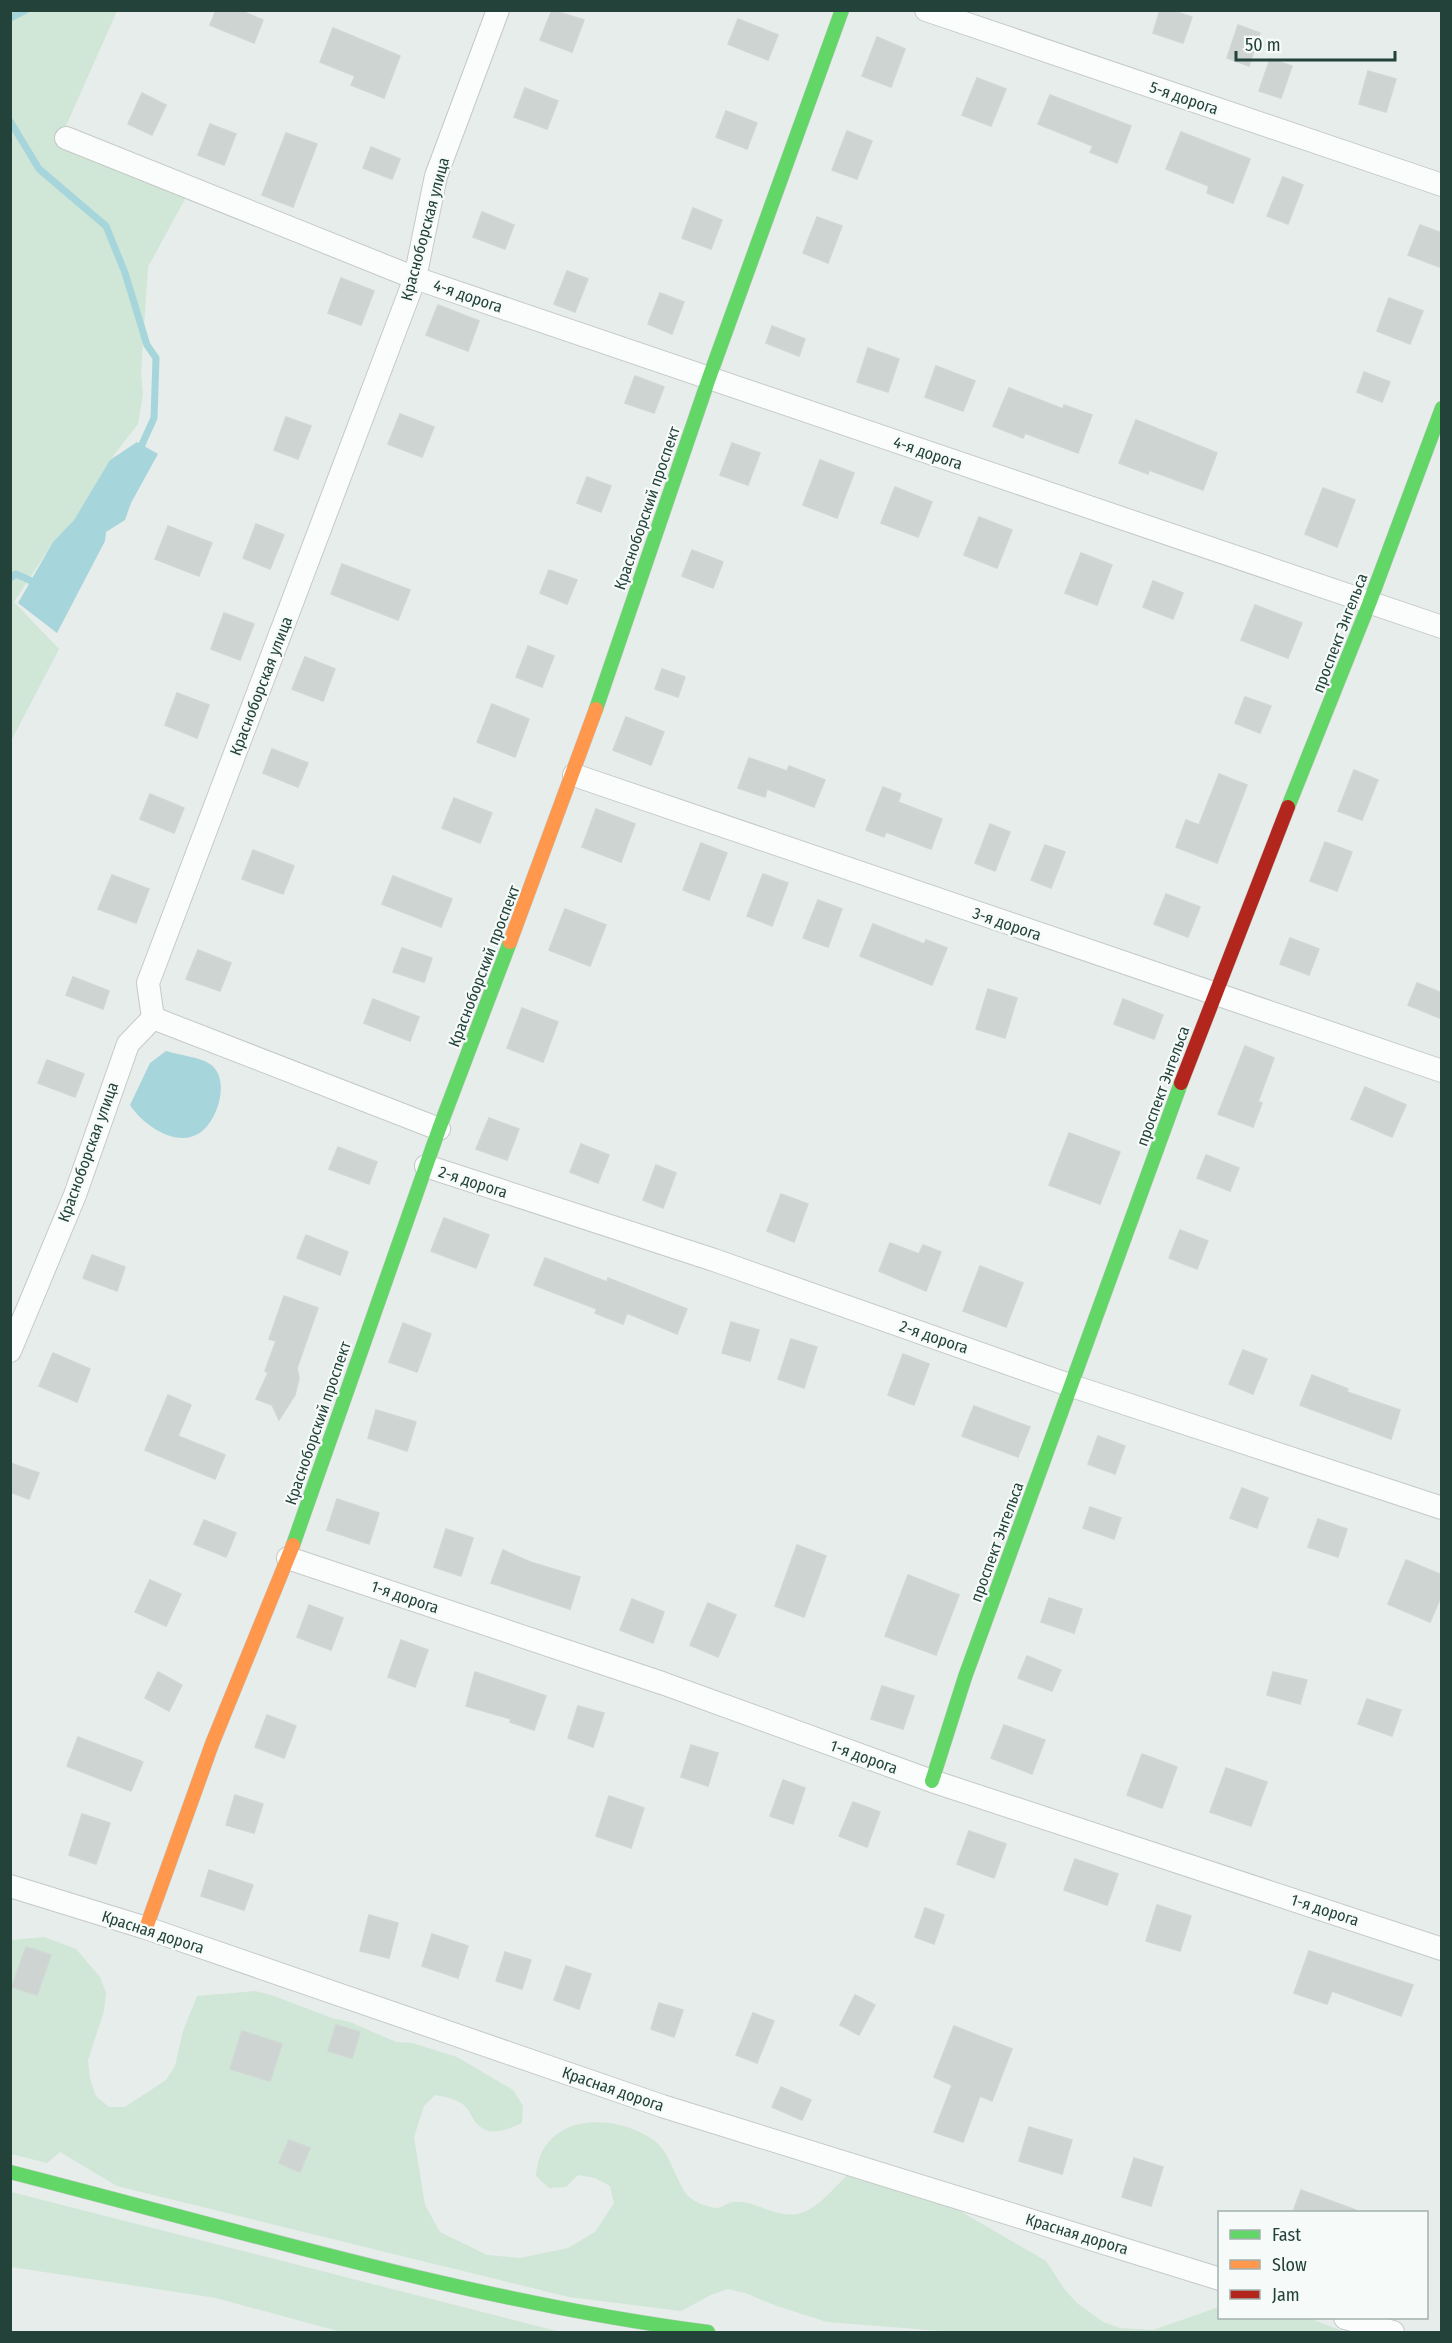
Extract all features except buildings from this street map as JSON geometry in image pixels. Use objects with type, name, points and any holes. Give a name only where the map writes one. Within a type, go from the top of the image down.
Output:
[{"type":"street","name":"Красноборская улица","points":[[10,1351],[75,1195],[128,1044],[153,1018],[148,983],[415,278],[436,176],[498,10]]},
{"type":"street","name":"Красноборский проспект","points":[[146,1928],[212,1744],[288,1558],[439,1129],[574,775],[709,378],[842,10]]},
{"type":"street","name":"5-я дорога","points":[[926,10],[1442,184]]},
{"type":"street","name":"4-я дорога","points":[[66,138],[415,278],[1442,627]]},
{"type":"street","name":"проспект Энгельса","points":[[932,1781],[965,1677],[1214,994],[1369,604],[1442,408]]},
{"type":"street","name":"3-я дорога","points":[[574,775],[1442,1071]]},
{"type":"street","points":[[153,1018],[439,1129]]},
{"type":"street","name":"2-я дорога","points":[[426,1166],[714,1260],[1072,1386],[1442,1508]]},
{"type":"street","name":"1-я дорога","points":[[288,1558],[662,1683],[932,1781],[1442,1949]]},
{"type":"street","name":"Красная дорога","points":[[10,1886],[146,1928],[662,2106],[1218,2278]]},
{"type":"street","points":[[10,2172],[294,2246],[535,2304],[635,2324],[708,2332]]},
{"type":"street","points":[[1348,2319],[1393,2332]]},
{"type":"green space","points":[[11,11],[117,11],[57,146],[186,197],[148,267],[141,373],[143,395],[138,424],[110,460],[74,520],[53,542],[14,602],[59,649],[11,741]]},
{"type":"green space","points":[[44,1937],[76,1949],[100,1977],[106,1993],[104,2011],[88,2060],[90,2079],[96,2096],[109,2107],[125,2107],[166,2080],[175,2066],[183,2031],[197,1996],[255,1991],[350,2022],[396,2042],[412,2043],[457,2057],[513,2090],[523,2106],[522,2123],[503,2130],[490,2131],[479,2126],[463,2104],[435,2095],[424,2106],[414,2137],[425,2205],[440,2232],[487,2255],[520,2258],[568,2248],[595,2232],[614,2203],[610,2186],[595,2178],[578,2175],[566,2187],[549,2188],[536,2176],[540,2156],[550,2141],[563,2130],[580,2124],[598,2122],[617,2124],[652,2139],[664,2151],[688,2196],[710,2207],[718,2208],[732,2202],[742,2202],[784,2214],[801,2213],[821,2201],[850,2173],[948,2204],[1046,2261],[1065,2290],[1077,2303],[1103,2322],[1120,2328],[1153,2330],[1218,2307],[1218,2319],[1312,2319],[1345,2332],[955,2332],[827,2322],[728,2289],[681,2311],[569,2297],[117,2186],[60,2152],[47,2163],[11,2154],[11,1940]]},
{"type":"green space","points":[[11,2192],[561,2332],[341,2332],[216,2298],[11,2267]]},
{"type":"water","points":[[137,442],[158,454],[131,503],[125,520],[106,532],[105,541],[57,633],[18,603],[53,542],[74,520],[110,460]]},
{"type":"water","points":[[166,1051],[210,1064],[217,1071],[220,1080],[219,1102],[210,1122],[204,1130],[187,1138],[168,1135],[150,1126],[130,1105],[150,1063]]},
{"type":"waterway","points":[[10,18],[26,10]]},
{"type":"waterway","points":[[10,121],[39,169],[106,226],[125,273],[147,345],[156,358],[154,418],[139,451]]},
{"type":"waterway","points":[[10,578],[16,574],[40,585]]},
{"type":"traffic: fast","points":[[596,709],[709,378],[842,10]]},
{"type":"traffic: fast","points":[[1288,807],[1369,604],[1442,408]]},
{"type":"traffic: fast","points":[[293,1545],[439,1129],[510,942]]},
{"type":"traffic: fast","points":[[932,1781],[965,1677],[1181,1083]]},
{"type":"traffic: fast","points":[[10,2172],[444,2283],[619,2319],[708,2332]]},
{"type":"traffic: slow","points":[[510,942],[596,709]]},
{"type":"traffic: slow","points":[[146,1928],[212,1744],[293,1545]]},
{"type":"traffic: jam","points":[[1181,1083],[1288,807]]}]
